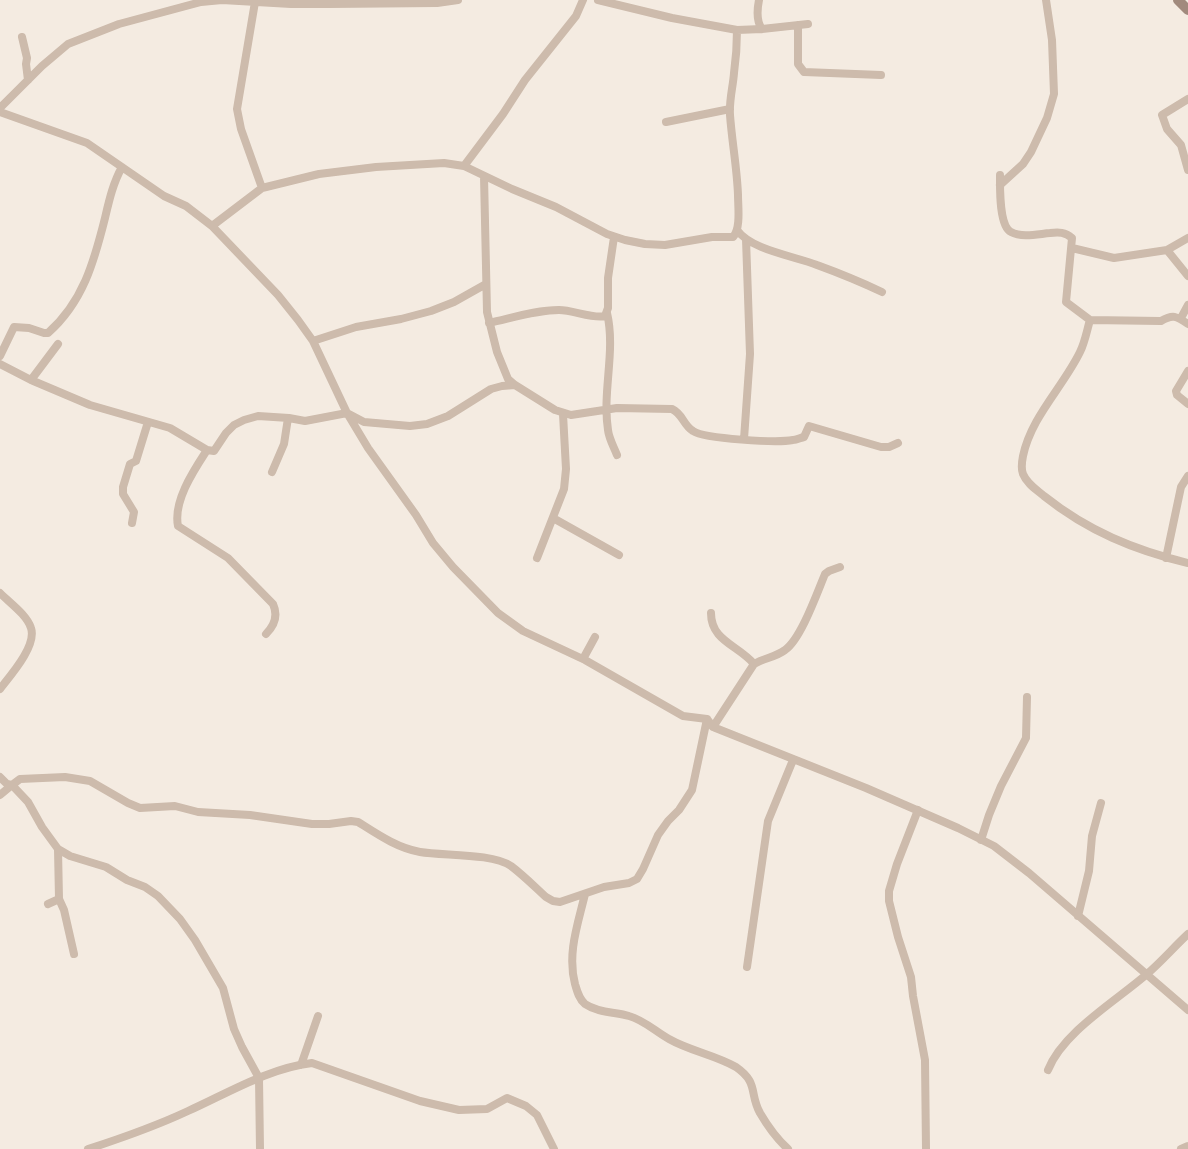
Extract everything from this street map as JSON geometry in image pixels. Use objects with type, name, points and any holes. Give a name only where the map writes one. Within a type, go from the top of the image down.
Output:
[{"type":"street","points":[[458,0],[329,4],[222,0],[201,2],[119,24],[76,40],[56,54],[0,110],[86,143],[164,196],[186,206],[212,226],[278,295],[313,341],[347,413],[368,448],[416,515],[433,543],[453,567],[498,612],[517,626],[583,659],[683,716],[707,719],[713,727],[918,810],[994,846],[1188,1010]]},
{"type":"street","points":[[464,166],[503,114],[525,80],[576,16],[583,0]]},
{"type":"street","points":[[598,0],[672,18],[738,30],[762,30],[808,24]]},
{"type":"street","points":[[759,0],[758,18],[762,30]]},
{"type":"street","points":[[1000,185],[1032,152],[1047,118],[1054,94],[1052,40],[1046,0]]},
{"type":"street","points":[[1178,0],[1188,10]]},
{"type":"street","points":[[255,2],[237,109],[241,129],[262,188]]},
{"type":"street","points":[[798,25],[798,64],[804,72],[881,75]]},
{"type":"street","points":[[212,226],[262,188],[319,174],[376,166],[444,163],[464,166],[556,207],[614,237],[645,244],[665,245],[712,237],[730,238],[736,234],[737,230],[737,186],[730,109],[738,30]]},
{"type":"street","points":[[22,37],[27,58],[28,80]]},
{"type":"street","points":[[1188,99],[1162,115],[1167,129],[1181,145],[1188,170]]},
{"type":"street","points":[[666,122],[730,109]]},
{"type":"street","points":[[0,356],[14,327],[21,326],[48,333],[79,296],[88,279],[114,183],[122,167]]},
{"type":"street","points":[[1000,175],[1002,214],[1005,226],[1010,232],[1024,235],[1061,232],[1068,234],[1072,238],[1066,302],[1090,320],[1161,321],[1169,316],[1181,318],[1188,324]]},
{"type":"street","points":[[484,176],[486,284],[489,323],[504,370],[508,379],[515,385],[563,414],[592,413],[606,409],[672,410],[678,412],[692,431],[699,434],[744,439],[793,440],[804,437],[809,426],[881,447],[889,447],[898,443]]},
{"type":"street","points":[[737,230],[746,239],[773,251],[820,266],[882,292]]},
{"type":"street","points":[[614,237],[610,256],[607,313],[610,328],[606,409],[608,432],[617,455]]},
{"type":"street","points":[[1072,248],[1114,258],[1167,250],[1188,238]]},
{"type":"street","points":[[744,439],[750,354],[746,239]]},
{"type":"street","points":[[1167,250],[1188,276]]},
{"type":"street","points":[[313,341],[356,327],[401,319],[431,310],[454,302],[486,284]]},
{"type":"street","points":[[1181,318],[1188,305]]},
{"type":"street","points":[[489,323],[556,310],[570,310],[602,317],[607,313]]},
{"type":"street","points":[[1090,320],[1080,351],[1037,422],[1026,444],[1023,456],[1023,474],[1030,484],[1057,506],[1092,529],[1166,558],[1188,563]]},
{"type":"street","points":[[32,380],[58,344]]},
{"type":"street","points":[[0,364],[90,405],[170,428],[211,450],[214,461]]},
{"type":"street","points":[[1188,371],[1176,391],[1177,395],[1188,404]]},
{"type":"street","points":[[266,634],[273,627],[276,618],[276,610],[273,604],[228,558],[178,526],[177,513],[189,479],[230,429],[244,420],[258,416],[305,421],[347,413],[364,422],[410,426],[427,424],[448,416],[491,389],[515,385]]},
{"type":"street","points":[[538,558],[564,489],[566,469],[563,414]]},
{"type":"street","points":[[272,472],[284,444],[288,418]]},
{"type":"street","points":[[132,523],[134,512],[123,494],[123,487],[130,464],[136,461],[148,422]]},
{"type":"street","points":[[1166,558],[1181,487],[1188,476]]},
{"type":"street","points":[[553,518],[619,555]]},
{"type":"street","points":[[713,727],[754,664],[779,654],[795,641],[826,574],[840,567]]},
{"type":"street","points":[[0,593],[28,623],[32,636],[29,647],[0,689]]},
{"type":"street","points":[[711,612],[711,622],[714,630],[754,664]]},
{"type":"street","points":[[583,659],[595,637]]},
{"type":"street","points":[[982,840],[989,815],[1001,786],[1026,738],[1027,697]]},
{"type":"street","points":[[0,795],[20,779],[65,777],[90,781],[140,808],[175,806],[198,812],[250,815],[312,824],[329,824],[351,820],[358,822],[392,842],[420,852],[478,857],[502,862],[511,866],[553,901],[567,901],[604,887],[629,883],[637,879],[644,870],[658,835],[686,802],[692,790],[707,719]]},
{"type":"street","points":[[746,967],[768,821],[793,760]]},
{"type":"street","points":[[0,777],[7,784],[12,785],[28,802],[42,827],[58,849],[77,858],[106,867],[127,880],[145,887],[158,896],[196,940],[219,980],[242,1047],[259,1078],[260,1149]]},
{"type":"street","points":[[1078,916],[1088,871],[1092,836],[1101,803]]},
{"type":"street","points":[[918,810],[897,864],[889,891],[889,901],[898,937],[908,962],[925,1060],[926,1149]]},
{"type":"street","points":[[58,849],[59,899],[64,910],[74,954]]},
{"type":"street","points":[[585,894],[573,945],[572,964],[577,991],[581,999],[585,1004],[594,1008],[632,1016],[668,1039],[736,1068],[746,1076],[753,1086],[760,1113],[788,1149]]},
{"type":"street","points":[[48,904],[59,899]]},
{"type":"street","points":[[1048,1070],[1053,1058],[1071,1036],[1147,974],[1188,934]]},
{"type":"street","points":[[301,1065],[318,1016]]},
{"type":"street","points":[[88,1149],[182,1114],[259,1078],[312,1063],[420,1101],[459,1110],[487,1109],[507,1098],[526,1106],[538,1115],[554,1149]]},
{"type":"street","points":[[1181,1149],[1188,1146]]}]
